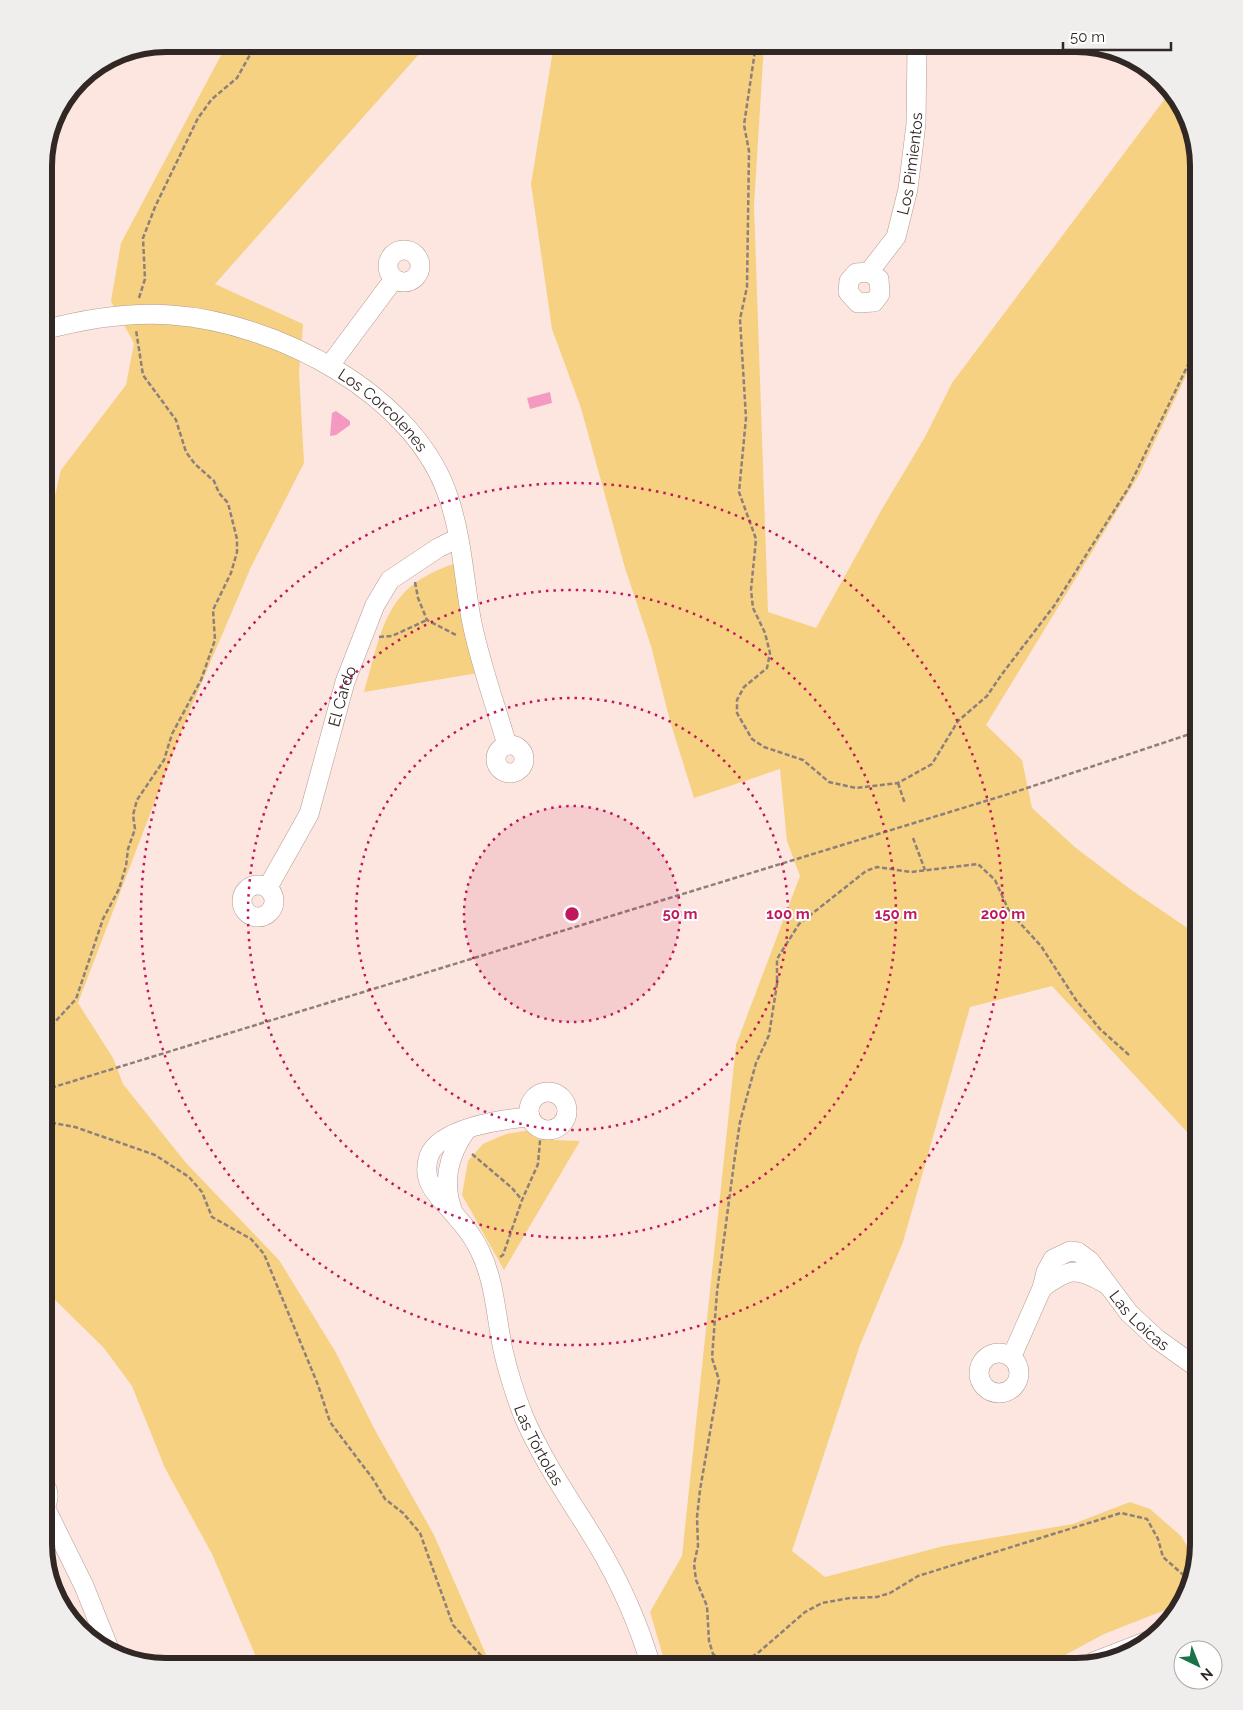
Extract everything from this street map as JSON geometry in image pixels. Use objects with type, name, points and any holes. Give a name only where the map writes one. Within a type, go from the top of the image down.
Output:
[{"type":"street","name":"Los Pimientos","points":[[869,272],[896,237],[908,189],[916,124],[917,53]]},
{"type":"street","points":[[330,365],[394,279]]},
{"type":"street","name":"Los Corcolenes","points":[[53,328],[85,320],[133,315],[172,315],[214,322],[270,339],[330,365],[377,397],[409,431],[432,462],[449,499],[458,538],[471,620],[507,745]]},
{"type":"street","name":"El Cardo","points":[[268,887],[309,814],[345,682],[360,639],[375,606],[390,580],[458,538]]},
{"type":"street","points":[[463,1136],[490,1123],[535,1123]]},
{"type":"street","name":"Las Tórtolas","points":[[463,1136],[447,1174],[448,1196],[454,1213],[471,1235],[487,1268],[508,1370],[524,1415],[547,1462],[613,1571],[636,1620],[648,1658]]},
{"type":"street","name":"Las Loicas","points":[[1012,1356],[1042,1288],[1069,1272],[1088,1274],[1108,1285],[1129,1313],[1157,1339],[1190,1362]]},
{"type":"street","points":[[53,1526],[84,1586],[105,1639]]},
{"type":"path","points":[[53,1023],[60,1018],[76,999],[103,919],[119,888],[126,866],[128,849],[135,828],[133,815],[137,800],[164,760],[172,734],[201,680],[215,640],[213,610],[231,573],[237,552],[237,539],[228,504],[219,493],[214,481],[195,464],[186,452],[176,420],[163,399],[146,383],[143,376],[133,315],[145,279],[143,238],[155,206],[198,118],[212,99],[237,78],[251,53]]},
{"type":"path","points":[[755,53],[744,126],[749,151],[747,287],[740,319],[746,418],[739,492],[756,539],[751,590],[753,608],[765,632],[770,653],[767,668],[744,687],[737,700],[737,713],[752,739],[764,746],[803,760],[829,782],[856,788],[898,783],[932,764],[958,720],[988,696],[1002,674],[1054,606],[1129,487],[1190,361]]},
{"type":"path","points":[[415,564],[414,576],[418,598],[427,620],[463,638],[479,651]]},
{"type":"path","points":[[360,639],[392,636],[427,620]]},
{"type":"path","points":[[53,1087],[1015,792],[1190,734]]},
{"type":"path","points":[[898,783],[905,804]]},
{"type":"path","points":[[913,838],[925,870]]},
{"type":"path","points":[[718,1658],[713,1654],[709,1641],[707,1606],[696,1580],[694,1564],[698,1546],[697,1517],[719,1380],[712,1358],[717,1292],[740,1122],[756,1063],[770,1035],[777,984],[777,959],[800,924],[866,871],[877,867],[910,872],[978,864],[995,880],[1009,911],[1041,946],[1076,1000],[1100,1029],[1129,1055]]},
{"type":"path","points":[[53,1123],[75,1127],[155,1154],[189,1177],[202,1192],[212,1217],[251,1238],[264,1254],[318,1385],[330,1422],[373,1479],[385,1499],[402,1513],[420,1533],[453,1624],[483,1657]]},
{"type":"path","points":[[487,1268],[503,1255],[522,1200],[538,1164],[535,1123]]},
{"type":"path","points":[[463,1136],[522,1200]]},
{"type":"path","points":[[750,1658],[781,1636],[805,1612],[822,1602],[890,1593],[918,1576],[1121,1513],[1147,1519],[1158,1539],[1163,1557],[1186,1576]]},
{"type":"shaded area","points":[[222,53],[420,53],[215,284],[303,324],[299,372],[304,463],[251,567],[187,717],[78,1003],[113,1058],[123,1084],[186,1163],[279,1260],[335,1351],[376,1432],[434,1535],[487,1657],[256,1657],[212,1554],[165,1468],[132,1386],[104,1348],[53,1298],[53,504],[61,470],[126,385],[134,343],[111,301],[121,243]]},
{"type":"shaded area","points":[[553,53],[763,53],[754,206],[768,612],[816,628],[882,509],[925,437],[952,383],[1167,97],[1182,123],[1190,151],[1190,367],[1139,475],[986,725],[1022,760],[1032,808],[1076,848],[1130,889],[1190,930],[1190,1135],[1052,986],[970,1007],[903,1242],[860,1345],[792,1551],[825,1577],[944,1546],[1073,1524],[1130,1502],[1150,1509],[1181,1536],[1190,1551],[1187,1573],[1175,1601],[1170,1608],[1104,1634],[1060,1658],[663,1658],[650,1612],[682,1556],[736,1045],[800,876],[787,841],[780,769],[694,798],[670,721],[651,646],[625,568],[581,408],[552,329],[531,184]]},
{"type":"shaded area","points":[[550,392],[552,403],[530,409],[527,398]]},
{"type":"shaded area","points":[[336,411],[350,421],[350,425],[336,435],[330,436],[332,413]]},
{"type":"shaded area","points":[[459,562],[478,673],[364,692],[383,628],[401,596],[415,583],[434,572]]},
{"type":"shaded area","points":[[530,1130],[553,1140],[580,1141],[504,1270],[462,1195],[468,1161],[483,1144],[506,1134]]}]
